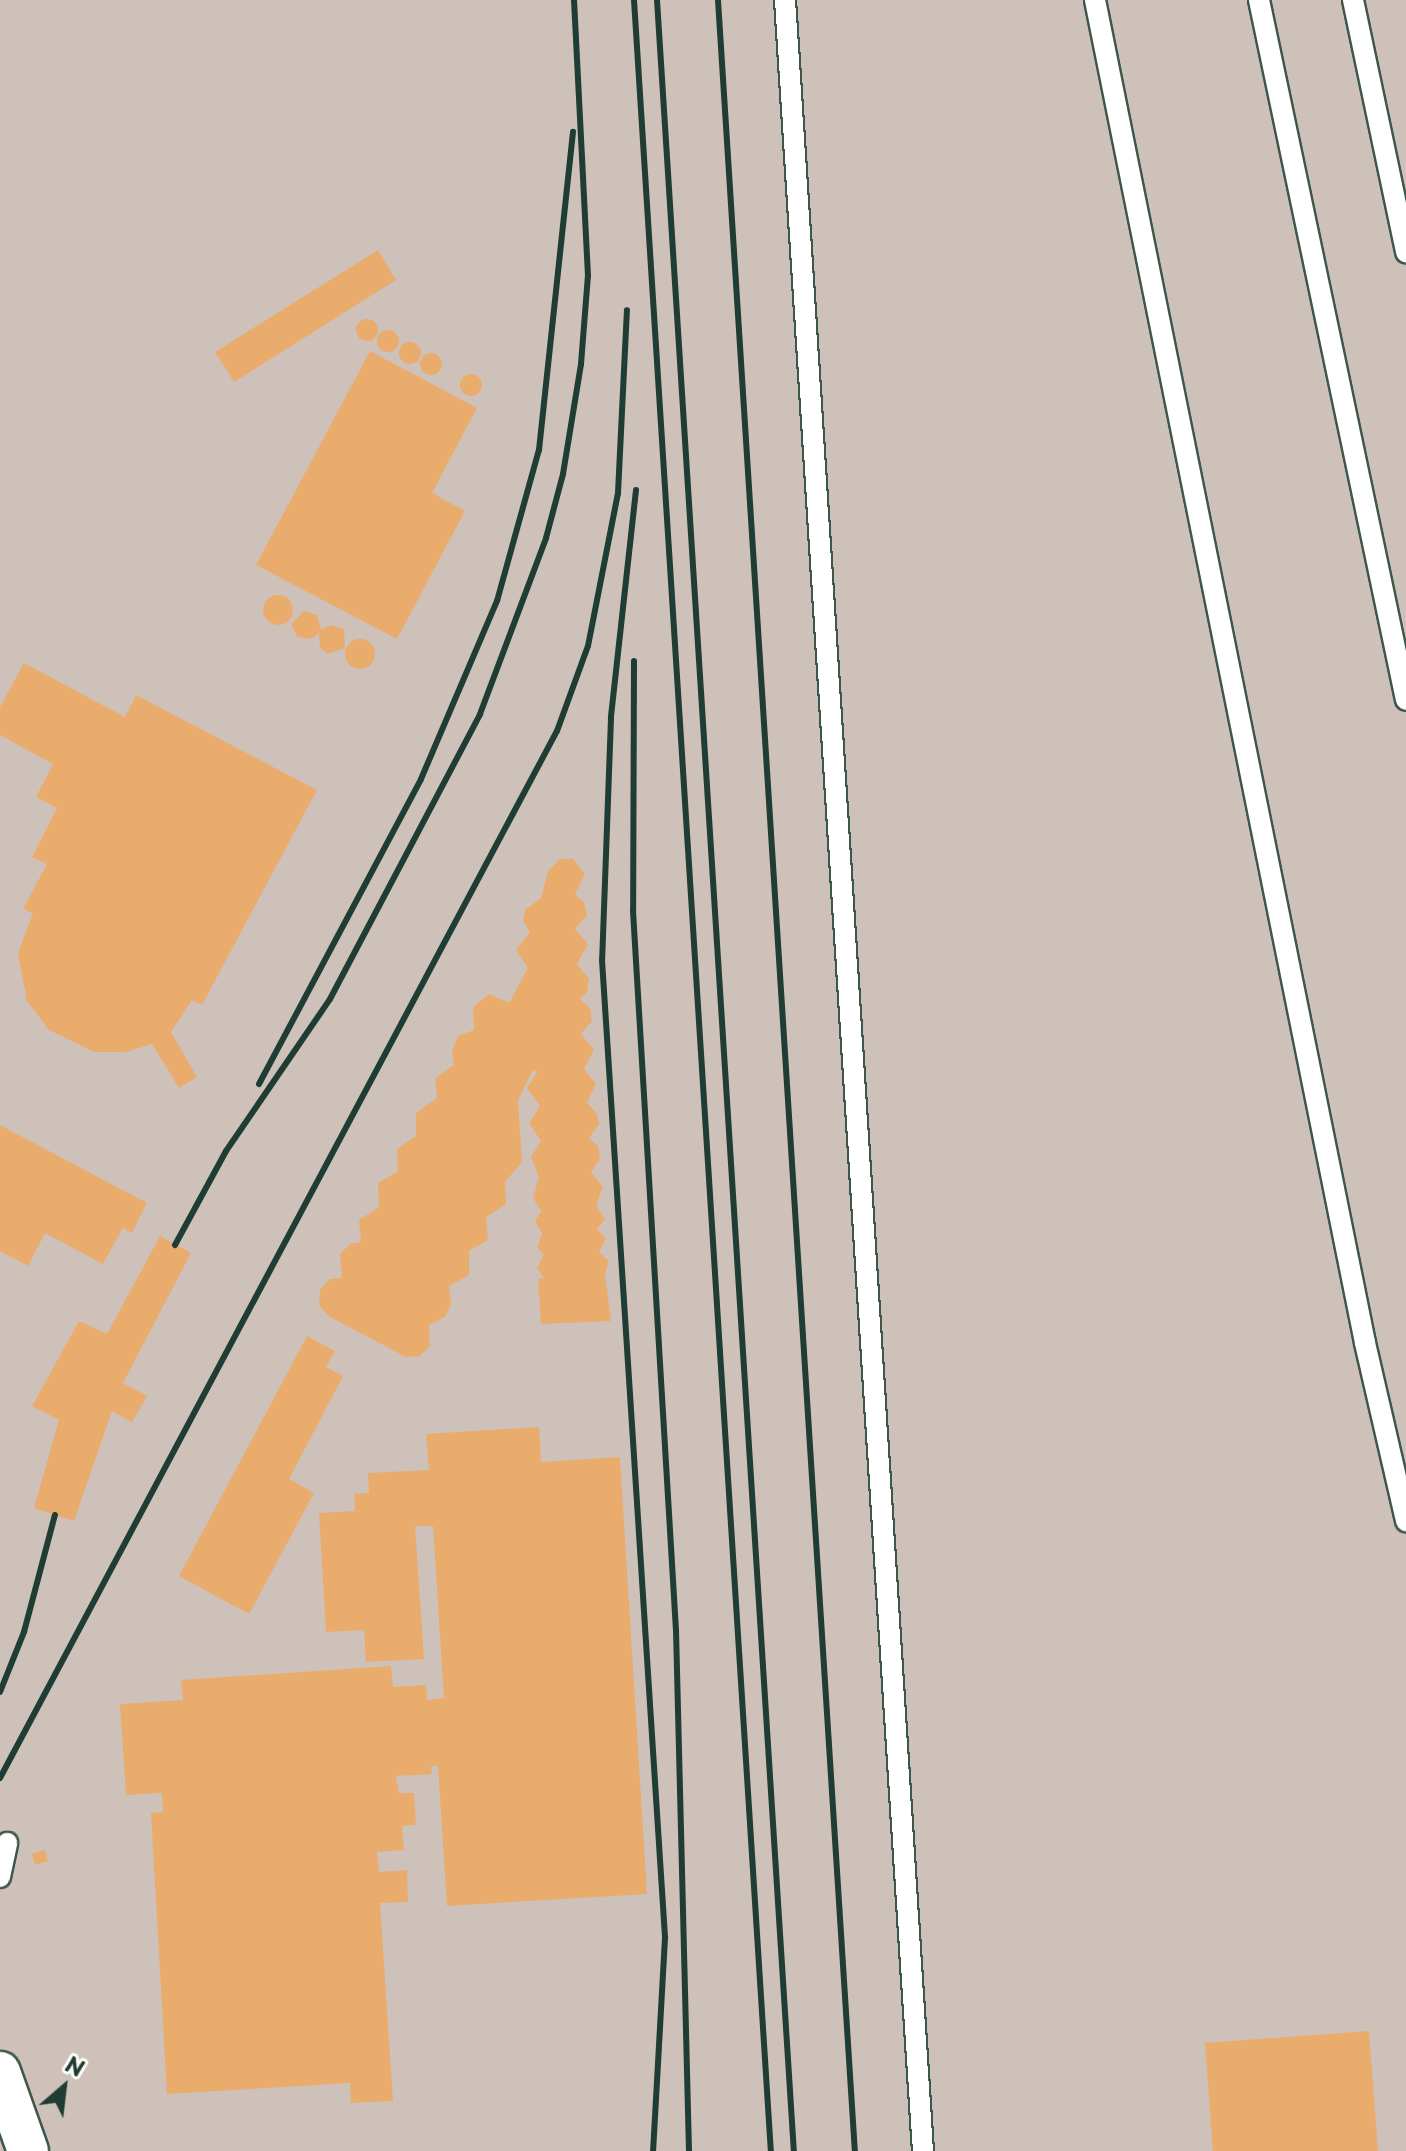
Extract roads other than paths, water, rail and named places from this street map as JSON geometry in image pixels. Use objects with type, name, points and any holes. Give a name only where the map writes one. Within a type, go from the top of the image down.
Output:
[{"type":"street","points":[[0,2072],[28,2151]]},
{"type":"lane","points":[[785,0],[923,2151]]},
{"type":"lane","points":[[1095,0],[1365,1343],[1406,1521]]},
{"type":"lane","points":[[1259,0],[1406,700]]},
{"type":"lane","points":[[1353,0],[1406,252]]},
{"type":"lane","points":[[0,1877],[7,1843]]},
{"type":"railway","points":[[175,1245],[226,1151],[330,999],[480,714],[546,538],[563,474],[581,364],[588,276],[574,0]]},
{"type":"railway","points":[[634,0],[771,2151]]},
{"type":"railway","points":[[657,0],[794,2151]]},
{"type":"railway","points":[[718,0],[855,2151]]},
{"type":"railway","points":[[259,1084],[421,779],[497,601],[539,450],[573,132]]},
{"type":"railway","points":[[0,1778],[557,731],[588,646],[618,493],[627,310]]},
{"type":"railway","points":[[636,490],[611,718],[602,960],[665,1938],[653,2151]]},
{"type":"railway","points":[[634,661],[633,911],[676,1630],[689,2151]]},
{"type":"railway","points":[[0,1692],[24,1632],[55,1515]]}]
